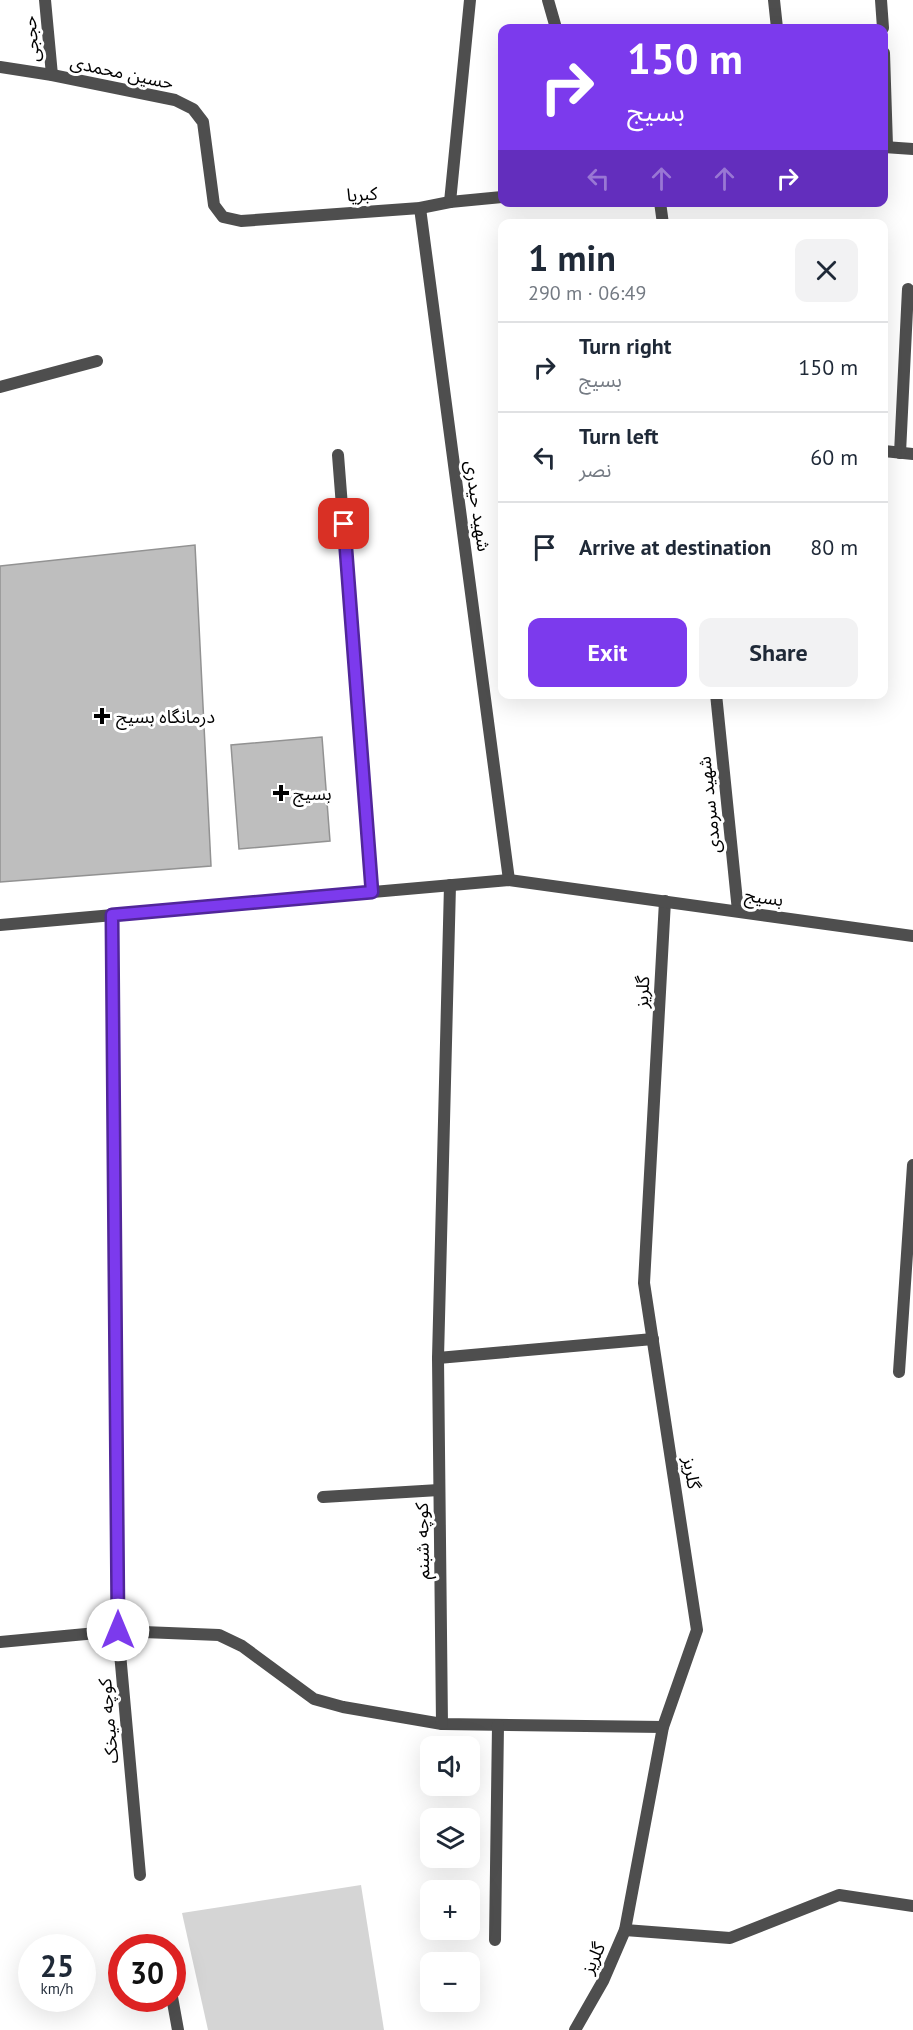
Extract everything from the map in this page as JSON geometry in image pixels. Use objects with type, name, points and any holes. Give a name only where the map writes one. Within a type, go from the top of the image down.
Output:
[{"type":"street","name":"حججی","points":[[45,0],[52,75]]},
{"type":"street","points":[[450,202],[471,0]]},
{"type":"street","points":[[548,0],[555,24]]},
{"type":"street","points":[[774,0],[777,24]]},
{"type":"street","points":[[881,0],[883,24]]},
{"type":"street","name":"حسین محمدی","points":[[0,67],[175,100],[193,109],[203,122],[214,205],[223,217]]},
{"type":"street","points":[[888,146],[913,149]]},
{"type":"street","name":"کبریا","points":[[223,217],[241,221],[420,208],[450,202],[498,197]]},
{"type":"street","name":"شهید حیدری","points":[[420,208],[509,880]]},
{"type":"street","points":[[900,453],[908,288]]},
{"type":"street","points":[[0,387],[97,361]]},
{"type":"street","points":[[888,452],[913,454]]},
{"type":"street","points":[[338,455],[372,892]]},
{"type":"street","name":"شهید سرمدی","points":[[717,699],[738,911]]},
{"type":"street","name":"بسیج","points":[[0,925],[509,880],[913,936]]},
{"type":"street","name":"کوچه شبنم","points":[[442,1724],[438,1358],[450,885]]},
{"type":"street","name":"گلریز","points":[[575,2030],[603,1981],[625,1930],[663,1727],[697,1630],[645,1282],[665,902]]},
{"type":"street","name":"کوچه میخک","points":[[112,915],[118,1630],[140,1875]]},
{"type":"street","points":[[899,1372],[913,1165]]},
{"type":"street","points":[[438,1358],[653,1339]]},
{"type":"street","points":[[323,1497],[439,1490]]},
{"type":"street","points":[[0,1642],[118,1630],[219,1635],[242,1646],[314,1699],[343,1707],[442,1724],[663,1727]]},
{"type":"street","points":[[495,1940],[498,1725]]},
{"type":"street","points":[[625,1930],[730,1938],[839,1895],[913,1906]]},
{"type":"street","points":[[175,2012],[178,2030]]},
{"type":"shaded area","points":[[361,1885],[384,2030],[208,2030],[182,1913]]},
{"type":"building","name":"درمانگاه بسیج","points":[[195,545],[211,866],[0,882],[0,566]]},
{"type":"building","name":"بسیج","points":[[322,737],[330,841],[239,849],[231,745]]},
{"type":"place","name":"درمانگاه بسیج","points":[[102,716]]},
{"type":"place","name":"بسیج","points":[[281,793]]},
{"type":"route","points":[[118,1630],[112,915],[372,892],[344,524]]}]
